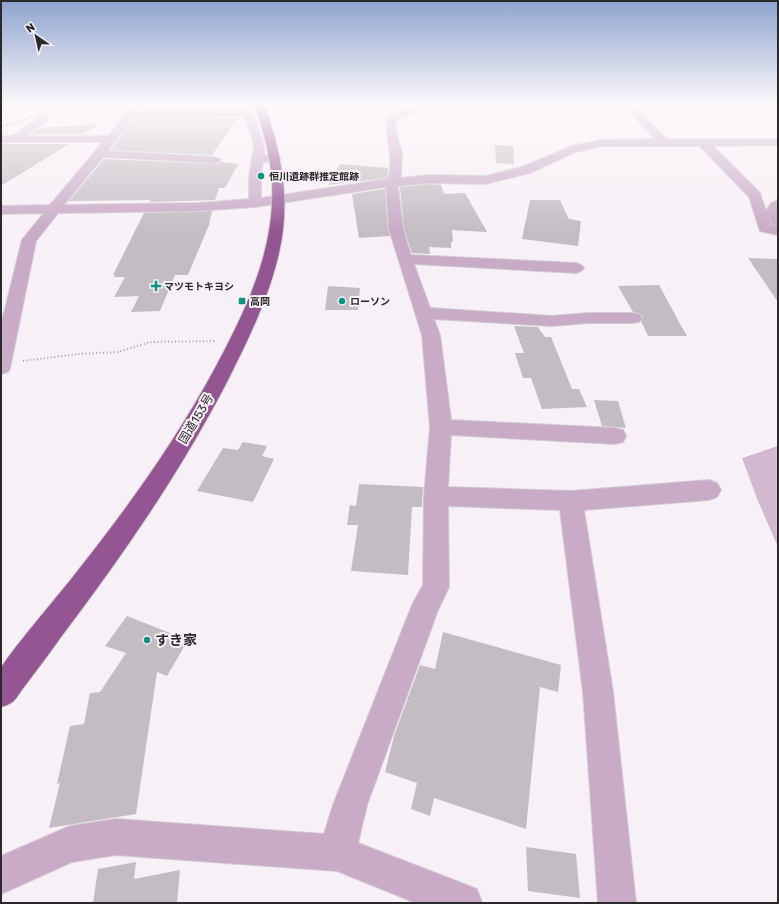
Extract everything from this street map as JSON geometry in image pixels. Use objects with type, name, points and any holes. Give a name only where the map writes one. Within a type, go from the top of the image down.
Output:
[{"type":"highway","name":"国道153号","points":[[1,692],[78,592],[157,482],[220,378],[238,341],[266,274],[278,216],[279,183],[266,159],[265,146]]},
{"type":"street","points":[[2,366],[9,292],[29,240],[52,210],[107,146]]},
{"type":"street","points":[[255,203],[254,177],[266,159],[259,146]]},
{"type":"street","points":[[337,853],[350,805],[426,605],[436,587],[436,496],[441,427],[431,335],[404,259],[396,229],[392,186],[394,182],[396,153],[394,146]]},
{"type":"street","points":[[1,210],[148,209],[255,203],[394,182],[429,180],[485,180],[526,170],[572,149],[583,146]]},
{"type":"street","points":[[707,146],[755,196],[765,228],[778,231]]},
{"type":"street","points":[[101,154],[215,160]]},
{"type":"street","points":[[778,204],[774,206],[772,210],[773,216],[778,222]]},
{"type":"street","points":[[404,259],[576,268]]},
{"type":"street","points":[[423,313],[552,321],[588,318],[633,318]]},
{"type":"street","points":[[441,427],[615,436]]},
{"type":"street","points":[[436,496],[571,501],[709,490]]},
{"type":"street","points":[[571,501],[598,692],[617,903]]},
{"type":"street","points":[[1,875],[70,844],[116,838],[337,853],[463,903]]},
{"type":"path","points":[[2,366],[78,354],[118,352],[150,342],[238,341]]},
{"type":"shaded area","points":[[778,446],[778,547],[758,501],[742,458]]},
{"type":"building","points":[[1,146],[65,146],[1,186]]},
{"type":"building","points":[[114,146],[218,146],[212,155],[111,150]]},
{"type":"building","points":[[495,146],[513,146],[514,164],[496,163]]},
{"type":"building","points":[[104,159],[215,164],[221,162],[238,164],[225,188],[219,188],[215,200],[149,202],[151,200],[69,201]]},
{"type":"building","points":[[340,164],[388,168],[387,178],[328,185]]},
{"type":"building","points":[[429,184],[441,185],[444,194],[465,193],[487,232],[452,230],[453,242],[451,242],[451,248],[429,247],[430,254],[412,253],[404,229],[400,187]]},
{"type":"building","points":[[385,189],[388,229],[390,236],[359,238],[352,194]]},
{"type":"building","points":[[530,200],[560,200],[569,219],[581,221],[578,246],[522,239]]},
{"type":"building","points":[[212,211],[209,225],[188,275],[175,275],[160,311],[131,312],[139,296],[114,297],[125,277],[114,277],[115,275],[113,275],[144,213]]},
{"type":"building","points":[[748,258],[778,259],[778,302]]},
{"type":"building","points":[[659,285],[687,336],[648,336],[641,321],[643,317],[639,313],[633,312],[618,286]]},
{"type":"building","points":[[328,286],[360,288],[358,310],[325,310]]},
{"type":"building","points":[[514,326],[538,327],[545,337],[551,337],[572,389],[579,389],[587,407],[542,409],[531,378],[523,378],[515,353],[524,353]]},
{"type":"building","points":[[594,400],[618,401],[626,428],[602,426]]},
{"type":"building","points":[[243,442],[267,446],[262,456],[274,459],[253,502],[197,491],[223,448],[238,450]]},
{"type":"building","points":[[359,484],[423,487],[422,507],[412,507],[408,575],[351,571],[358,525],[347,525],[350,505],[356,506]]},
{"type":"building","points":[[127,616],[188,640],[167,676],[157,672],[136,814],[49,828],[60,783],[57,784],[70,726],[84,724],[90,693],[100,692],[126,653],[105,646]]},
{"type":"building","points":[[443,632],[561,665],[558,692],[540,687],[526,829],[434,798],[430,816],[411,809],[417,783],[385,772],[394,736],[420,665],[435,669]]},
{"type":"building","points":[[526,847],[576,854],[580,898],[528,891]]},
{"type":"building","points":[[136,862],[134,879],[180,870],[177,903],[93,903],[98,869]]},
{"type":"place","name":"恒川遺跡群推定館跡","points":[[261,176]]},
{"type":"place","name":"マツモトキヨシ","points":[[156,286]]},
{"type":"place","name":"高岡","points":[[242,301]]},
{"type":"place","name":"ローソン","points":[[342,301]]},
{"type":"place","name":"すき家","points":[[147,640]]}]
